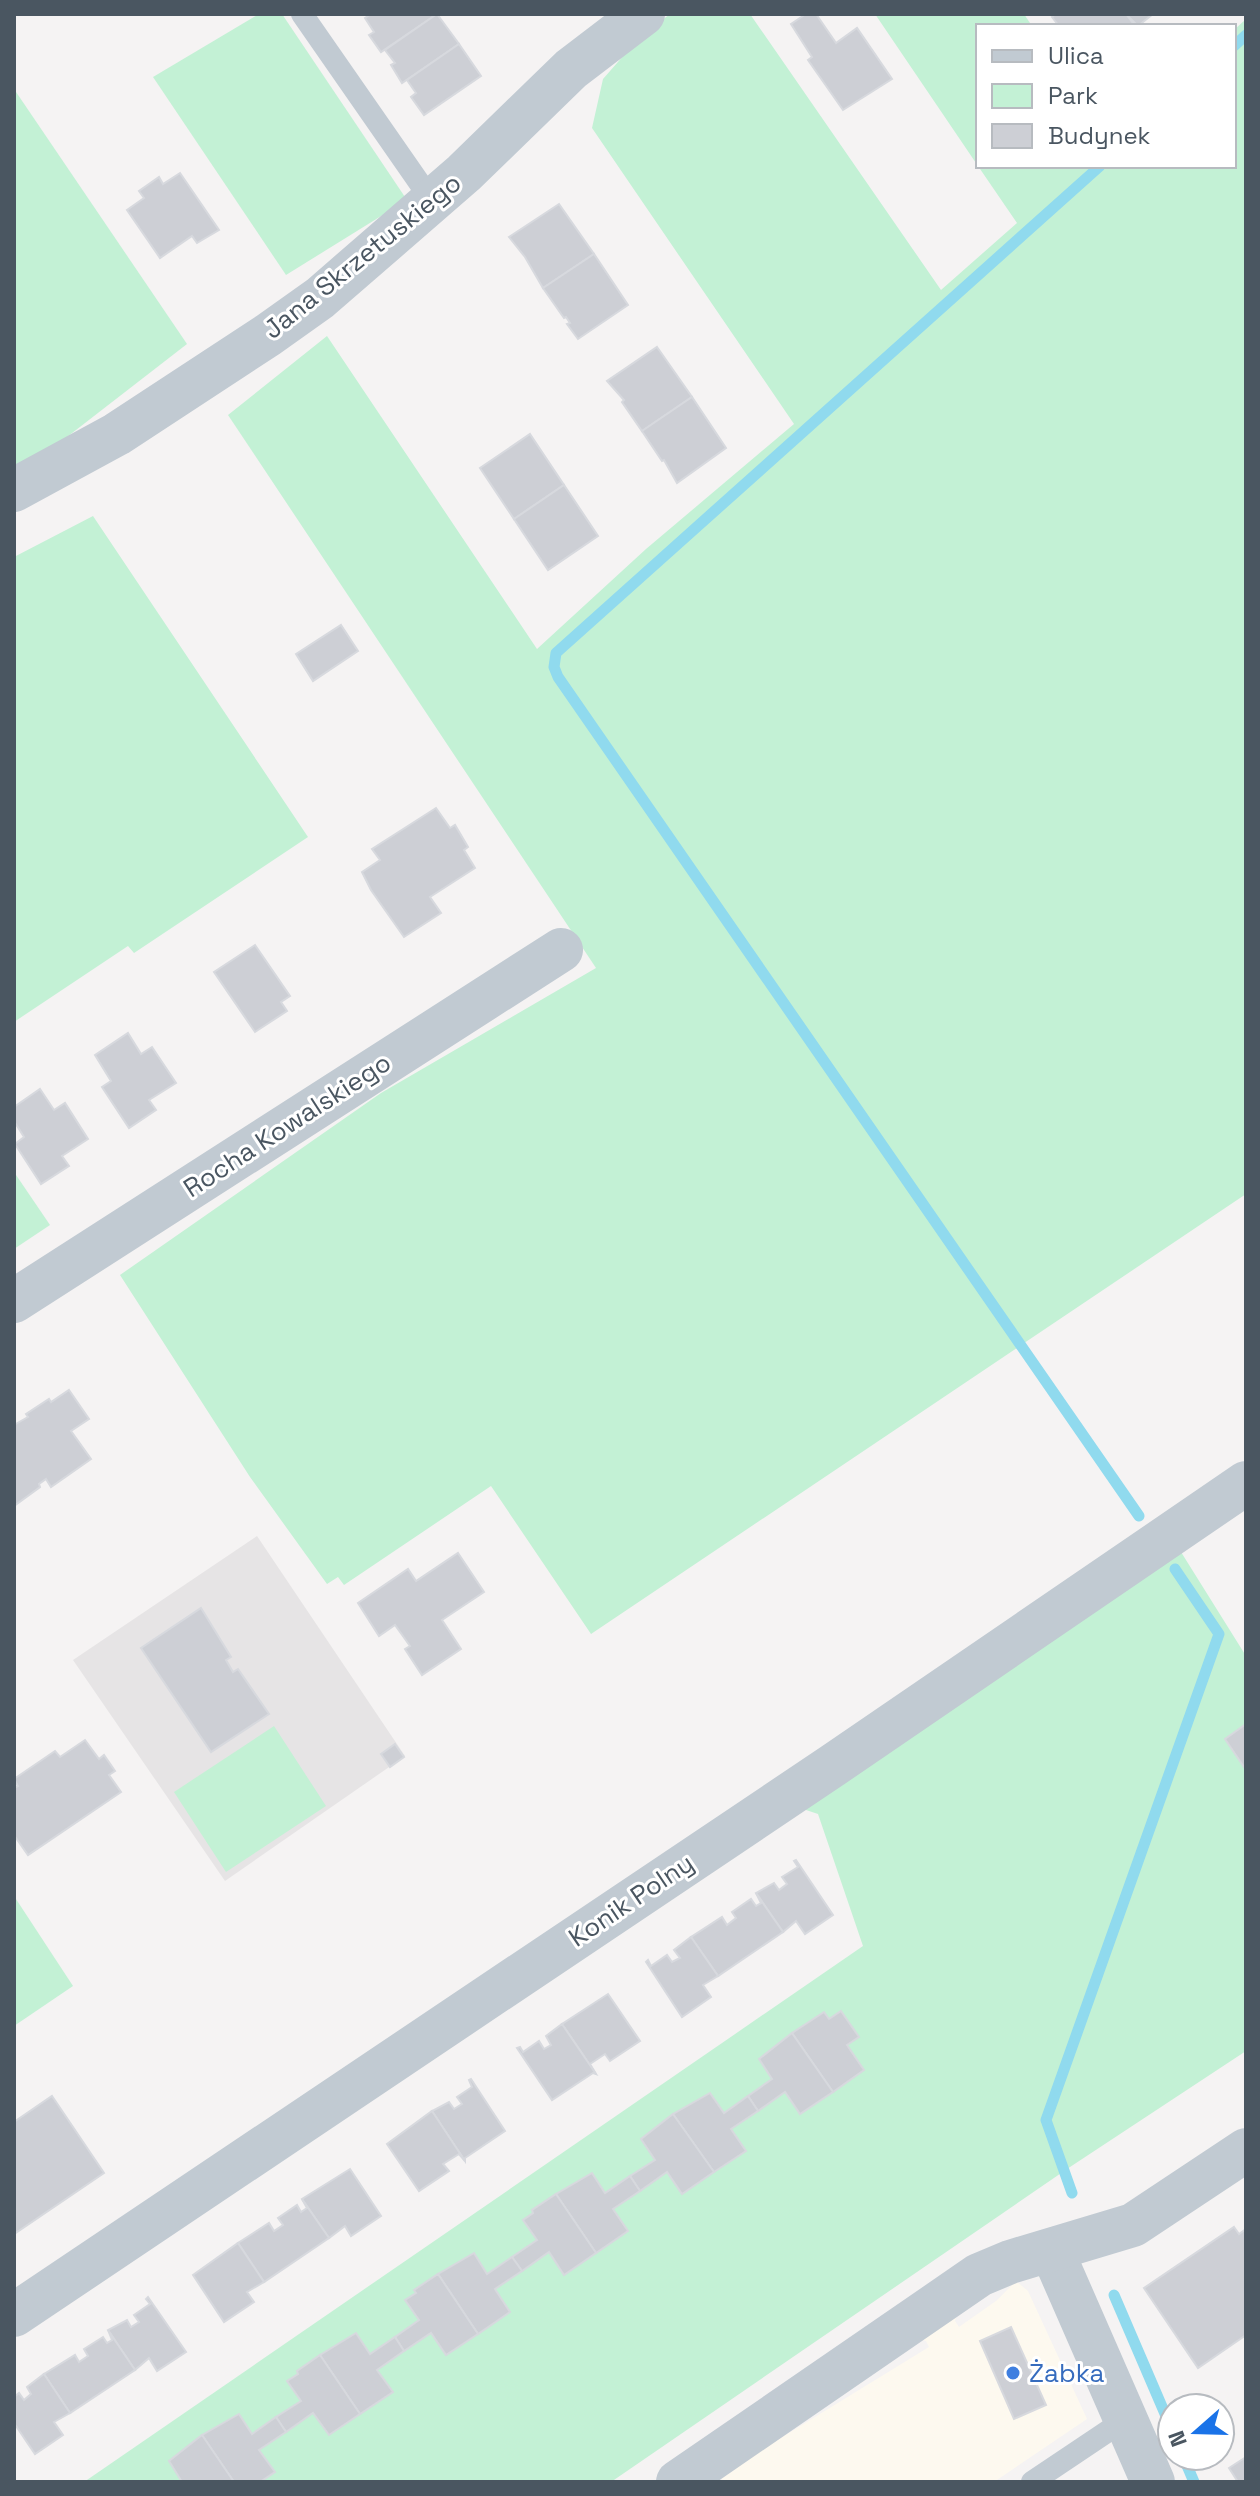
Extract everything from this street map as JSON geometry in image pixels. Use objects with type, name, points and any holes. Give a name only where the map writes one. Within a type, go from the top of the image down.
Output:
[{"type":"street","name":"Jana Skrzetuskiego","points":[[14,490],[117,434],[320,298],[432,201],[571,69],[643,14]]},
{"type":"street","name":"Rocha Kowalskiego","points":[[14,1301],[561,950]]},
{"type":"street","name":"Konik Polny","points":[[14,2315],[819,1775],[1246,1483]]},
{"type":"street","points":[[678,2482],[979,2275],[1010,2262],[1133,2225],[1246,2150]]},
{"type":"street","points":[[1052,2251],[1153,2482]]},
{"type":"lane","points":[[302,14],[432,201]]},
{"type":"lane","points":[[1032,2482],[1126,2419]]},
{"type":"shaded area","points":[[257,1536],[405,1756],[225,1881],[73,1660]]},
{"type":"shaded area","points":[[1016,2281],[1028,2291],[1087,2419],[994,2482],[724,2482],[719,2476],[929,2347],[926,2341],[919,2339],[957,2313],[955,2321],[959,2327],[996,2301]]},
{"type":"green space","points":[[259,14],[282,14],[407,200],[286,275],[153,77]]},
{"type":"green space","points":[[670,14],[750,14],[941,290],[1017,223],[979,168],[1236,168],[1236,28],[1246,19],[1246,1194],[591,1634],[491,1486],[344,1585],[338,1577],[327,1584],[250,1477],[120,1275],[381,1093],[596,968],[228,415],[327,336],[537,649],[646,549],[794,424],[592,128],[603,79],[639,38]]},
{"type":"green space","points":[[875,14],[1024,14],[1031,24],[976,24],[976,163]]},
{"type":"green space","points":[[14,89],[187,344],[45,454],[14,469]]},
{"type":"green space","points":[[93,516],[308,837],[134,953],[128,946],[14,1022],[14,557]]},
{"type":"green space","points":[[14,1172],[50,1225],[14,1249]]},
{"type":"green space","points":[[1176,1544],[1246,1656],[1246,2051],[1070,2167],[611,2482],[84,2482],[863,1946],[818,1814],[803,1809]]},
{"type":"green space","points":[[274,1726],[326,1806],[226,1872],[174,1792]]},
{"type":"green space","points":[[14,1896],[73,1986],[14,2026]]},
{"type":"building","points":[[371,14],[437,14],[381,52],[369,35],[374,32],[365,18]]},
{"type":"building","points":[[437,14],[459,44],[402,83],[391,65],[395,63],[385,50]]},
{"type":"building","points":[[806,14],[816,14],[836,43],[857,28],[892,79],[843,110],[808,60],[812,57],[791,24]]},
{"type":"building","points":[[1056,14],[1126,14],[1134,24],[1057,24],[1052,17]]},
{"type":"building","points":[[1126,14],[1153,14],[1140,24],[1136,24]]},
{"type":"building","points":[[459,44],[481,76],[424,115],[411,97],[416,93],[407,80]]},
{"type":"building","points":[[180,173],[219,230],[197,243],[192,236],[160,258],[127,210],[144,198],[139,191],[159,177],[163,184]]},
{"type":"building","points":[[559,204],[594,254],[543,288],[509,237]]},
{"type":"building","points":[[594,254],[628,305],[578,339],[567,324],[570,323],[566,317],[543,288]]},
{"type":"building","points":[[657,347],[692,397],[642,431],[622,402],[624,400],[607,381]]},
{"type":"building","points":[[692,397],[726,448],[677,483],[642,431]]},
{"type":"building","points":[[530,434],[564,485],[514,519],[480,468]]},
{"type":"building","points":[[564,485],[598,536],[548,570],[514,519]]},
{"type":"building","points":[[341,625],[358,651],[313,681],[296,654]]},
{"type":"building","points":[[436,808],[450,828],[455,825],[468,847],[464,850],[475,868],[430,897],[441,913],[404,937],[362,872],[380,860],[372,849]]},
{"type":"building","points":[[255,945],[290,996],[281,1002],[287,1011],[255,1032],[214,972]]},
{"type":"building","points":[[128,1033],[141,1054],[152,1047],[176,1083],[149,1100],[156,1110],[129,1128],[102,1087],[111,1081],[95,1055]]},
{"type":"building","points":[[40,1089],[54,1110],[65,1103],[88,1139],[62,1156],[69,1166],[41,1184],[15,1144],[24,1137],[14,1121],[14,1107]]},
{"type":"building","points":[[69,1390],[89,1419],[71,1431],[91,1459],[51,1487],[46,1479],[14,1506],[14,1425],[49,1399],[51,1402]]},
{"type":"building","points":[[458,1553],[484,1592],[442,1620],[461,1649],[422,1675],[405,1649],[410,1646],[395,1625],[379,1636],[358,1603],[408,1569],[416,1581]]},
{"type":"building","points":[[201,1608],[231,1657],[226,1660],[233,1672],[238,1669],[269,1714],[211,1752],[141,1648]]},
{"type":"building","points":[[1246,1724],[1246,1770],[1225,1739]]},
{"type":"building","points":[[85,1740],[99,1759],[104,1755],[115,1771],[109,1775],[121,1792],[28,1855],[16,1838],[14,1840],[14,1788],[18,1786],[14,1779],[55,1751],[60,1757]]},
{"type":"building","points":[[395,1744],[404,1757],[390,1767],[381,1754]]},
{"type":"building","points":[[796,1860],[833,1915],[805,1934],[796,1921],[783,1932],[756,1893],[774,1883],[779,1890],[787,1884],[782,1877],[798,1867]]},
{"type":"building","points":[[756,1893],[783,1932],[718,1976],[691,1937],[722,1917],[727,1925],[736,1918],[732,1912],[751,1899],[756,1906],[761,1903]]},
{"type":"building","points":[[691,1937],[718,1976],[703,1985],[711,1997],[682,2017],[646,1962],[648,1960],[651,1966],[667,1955],[672,1962],[680,1958],[674,1950]]},
{"type":"building","points":[[608,1994],[640,2041],[610,2061],[605,2054],[590,2064],[596,2074],[562,2024]]},
{"type":"building","points":[[841,2011],[859,2037],[847,2045],[864,2070],[833,2092],[792,2033],[824,2012],[829,2019]]},
{"type":"building","points":[[562,2024],[596,2074],[552,2100],[517,2048],[520,2047],[523,2052],[539,2041],[544,2049],[551,2045],[546,2036]]},
{"type":"building","points":[[792,2033],[833,2092],[800,2114],[785,2092],[758,2111],[748,2096],[772,2079],[759,2059]]},
{"type":"building","points":[[471,2079],[505,2131],[465,2161],[432,2111],[449,2102],[454,2109],[462,2104],[457,2097],[472,2087]]},
{"type":"building","points":[[710,2093],[724,2113],[748,2096],[758,2111],[731,2129],[746,2151],[714,2172],[673,2114]]},
{"type":"building","points":[[52,2096],[104,2173],[14,2234],[14,2122]]},
{"type":"building","points":[[432,2111],[465,2161],[459,2154],[443,2164],[449,2171],[419,2191],[387,2144]]},
{"type":"building","points":[[673,2114],[714,2172],[682,2194],[667,2172],[640,2191],[630,2176],[655,2160],[641,2139]]},
{"type":"building","points":[[350,2169],[381,2216],[351,2236],[345,2226],[329,2238],[302,2199]]},
{"type":"building","points":[[592,2173],[605,2193],[630,2176],[640,2191],[613,2209],[628,2231],[596,2253],[556,2194]]},
{"type":"building","points":[[556,2194],[596,2253],[564,2275],[549,2252],[522,2271],[512,2257],[537,2240],[523,2220]]},
{"type":"building","points":[[302,2199],[329,2238],[264,2282],[238,2243],[269,2223],[274,2231],[283,2225],[278,2218],[297,2205],[301,2212],[307,2208]]},
{"type":"building","points":[[1234,2227],[1239,2234],[1246,2229],[1246,2335],[1198,2368],[1144,2288]]},
{"type":"building","points":[[238,2243],[264,2282],[247,2292],[254,2302],[224,2322],[193,2275]]},
{"type":"building","points":[[474,2253],[487,2274],[512,2257],[522,2271],[495,2289],[510,2312],[478,2334],[438,2274]]},
{"type":"building","points":[[438,2274],[478,2334],[446,2355],[431,2333],[404,2351],[395,2337],[419,2320],[405,2300]]},
{"type":"building","points":[[148,2297],[186,2352],[157,2371],[149,2358],[135,2370],[108,2330],[127,2320],[131,2327],[139,2322],[134,2315],[150,2304],[146,2299]]},
{"type":"building","name":"Żabka","points":[[1011,2327],[1046,2405],[1014,2419],[980,2341]]},
{"type":"building","points":[[108,2330],[135,2370],[70,2413],[44,2374],[75,2355],[79,2362],[88,2356],[84,2349],[103,2337],[107,2343],[112,2340]]},
{"type":"building","points":[[356,2333],[370,2354],[395,2337],[404,2351],[377,2370],[393,2392],[360,2414],[320,2355]]},
{"type":"building","points":[[320,2355],[360,2414],[329,2435],[313,2413],[286,2432],[276,2417],[301,2401],[287,2381]]},
{"type":"building","points":[[44,2374],[70,2413],[54,2422],[63,2435],[35,2454],[14,2423],[14,2397],[19,2393],[24,2400],[31,2394],[27,2387]]},
{"type":"building","points":[[239,2414],[252,2434],[276,2417],[286,2432],[259,2450],[275,2472],[260,2482],[234,2482],[202,2435]]},
{"type":"building","points":[[202,2435],[234,2482],[182,2482],[169,2461]]},
{"type":"building","points":[[1246,2457],[1246,2482],[1238,2482],[1232,2472],[1236,2472],[1236,2463]]},
{"type":"waterway","points":[[1236,44],[1246,35]]},
{"type":"waterway","points":[[1098,168],[556,653],[554,667],[1139,1516]]},
{"type":"waterway","points":[[1072,2193],[1046,2120],[1219,1634],[1175,1569]]},
{"type":"waterway","points":[[1114,2295],[1156,2393]]},
{"type":"waterway","points":[[1190,2472],[1194,2482]]},
{"type":"place","name":"Żabka","points":[[1013,2373]]}]
